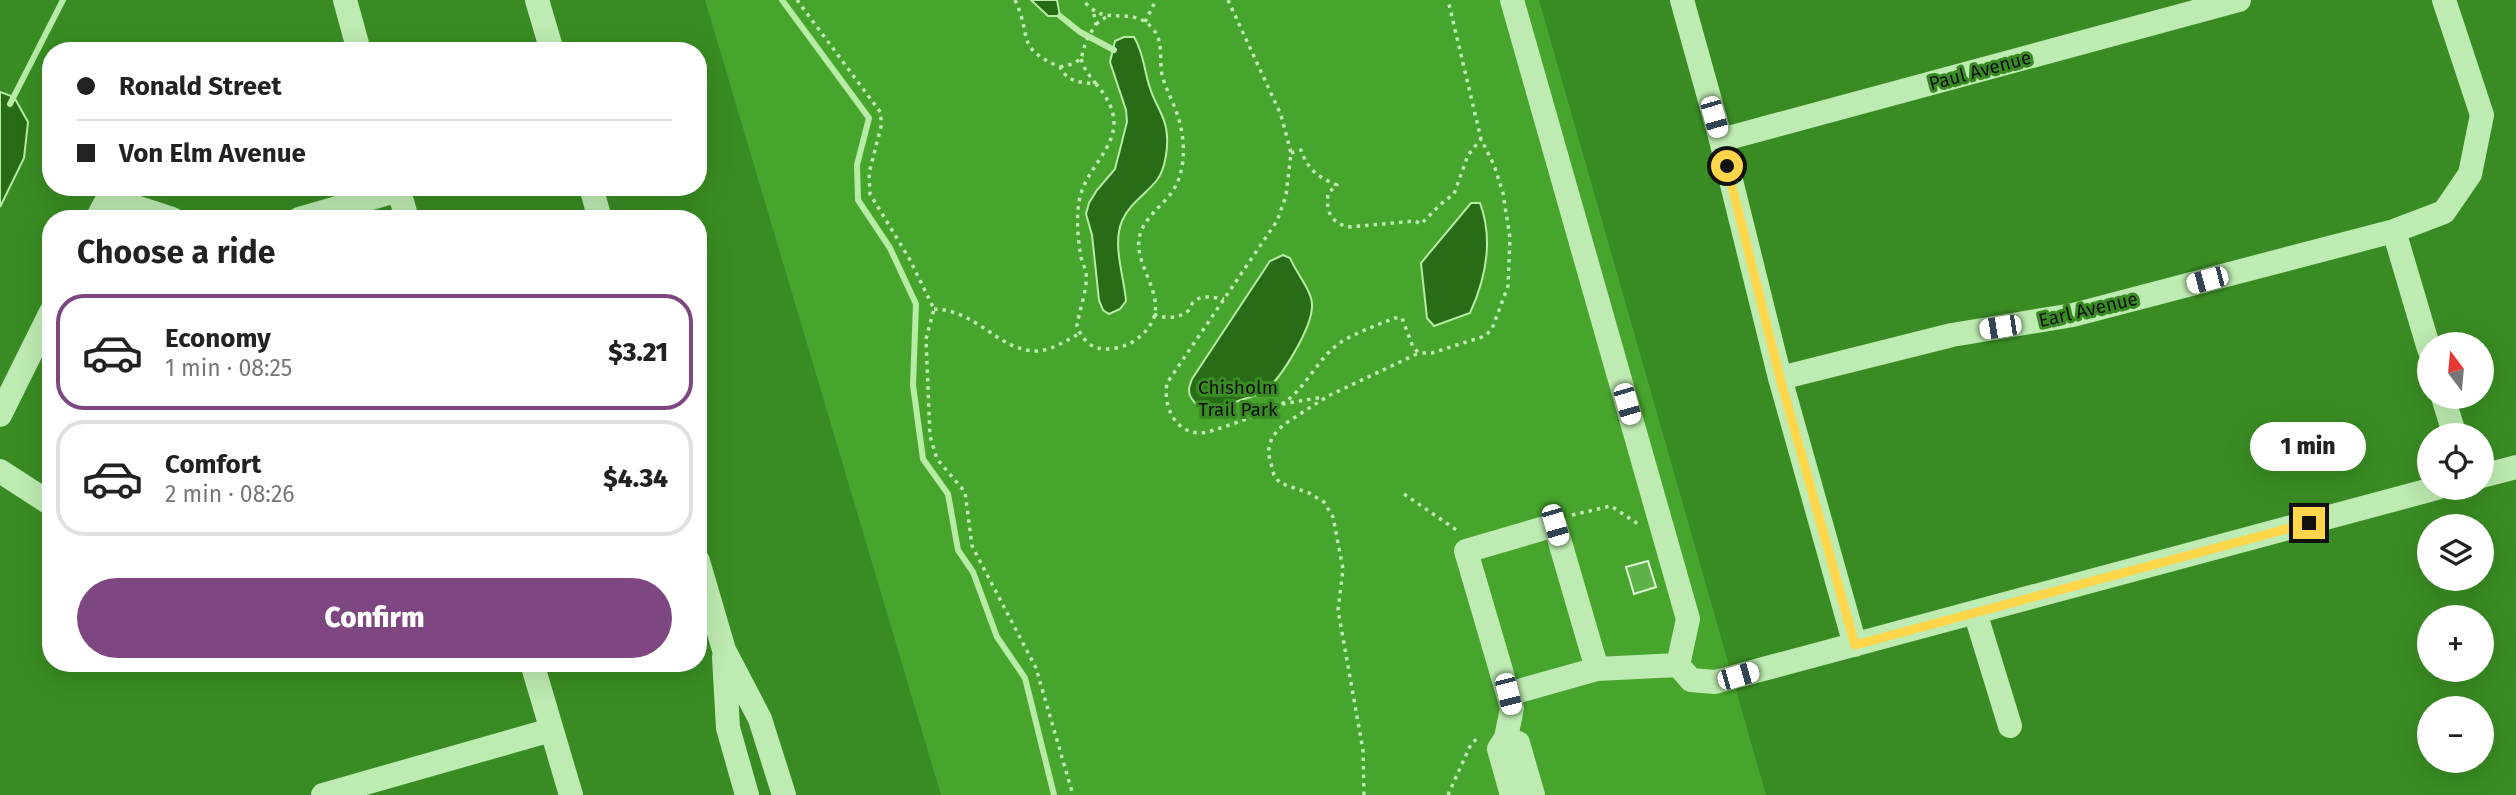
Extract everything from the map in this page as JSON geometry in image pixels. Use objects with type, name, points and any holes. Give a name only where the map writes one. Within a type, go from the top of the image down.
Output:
[{"type":"street","points":[[345,0],[357,42]]},
{"type":"street","points":[[537,0],[549,42]]},
{"type":"street","points":[[1512,0],[1688,619],[1678,664]]},
{"type":"street","points":[[1682,0],[1721,140],[1780,378],[1855,645]]},
{"type":"street","name":"Paul Avenue","points":[[1721,140],[2239,0]]},
{"type":"street","name":"Earl Avenue","points":[[1780,378],[1952,335],[2073,315],[2394,231],[2444,212],[2470,174],[2482,115],[2444,0]]},
{"type":"street","points":[[329,210],[375,196]]},
{"type":"street","points":[[102,210],[108,198],[145,210]]},
{"type":"street","points":[[2394,231],[2424,332]]},
{"type":"street","points":[[0,415],[42,330]]},
{"type":"street","points":[[2494,473],[2516,467]]},
{"type":"street","points":[[0,471],[42,499]]},
{"type":"street","points":[[1678,664],[1691,680],[1715,682],[2417,493]]},
{"type":"street","points":[[1512,795],[1499,749],[1508,731],[1512,708],[1466,551],[1555,525],[1597,669]]},
{"type":"street","points":[[707,592],[724,650],[760,719],[784,795]]},
{"type":"street","points":[[1975,612],[2010,726]]},
{"type":"street","points":[[724,650],[729,728],[747,795]]},
{"type":"street","points":[[1508,694],[1597,669],[1678,664]]},
{"type":"street","points":[[535,672],[570,795]]},
{"type":"street","points":[[323,795],[551,730]]},
{"type":"street","points":[[1508,731],[1518,743],[1533,795]]},
{"type":"path","points":[[797,0],[881,113],[881,128],[869,173],[870,194],[909,258],[934,309],[926,339],[930,436],[937,459],[965,492],[972,546],[1036,668],[1073,795]]},
{"type":"path","points":[[1015,0],[1030,49],[1039,58],[1060,67],[1081,59]]},
{"type":"path","points":[[1079,334],[1098,348],[1128,345],[1147,328],[1154,314],[1156,301],[1139,250],[1139,239],[1143,226],[1152,213],[1171,194],[1182,169],[1184,153],[1179,120],[1163,77],[1160,43],[1154,29],[1130,16],[1100,14],[1082,0]]},
{"type":"path","points":[[1145,22],[1156,0]]},
{"type":"path","points":[[1228,0],[1281,116],[1291,153],[1286,196],[1277,221],[1167,383],[1165,394],[1168,410],[1177,423],[1188,430],[1202,433],[1280,405],[1328,396]]},
{"type":"path","points":[[1364,795],[1363,750],[1338,610],[1342,569],[1333,517],[1324,502],[1309,493],[1280,483],[1274,475],[1268,452],[1272,437],[1283,425],[1328,396],[1419,353],[1432,352],[1485,336],[1492,329],[1508,286],[1510,237],[1507,212],[1494,165],[1481,139],[1448,0]]},
{"type":"path","points":[[1093,9],[1096,24]]},
{"type":"path","points":[[1079,334],[1078,318],[1086,274],[1079,245],[1079,200],[1108,148],[1113,119],[1104,93],[1086,71],[1081,59],[1091,31],[1111,14]]},
{"type":"path","points":[[1060,67],[1071,81],[1096,84]]},
{"type":"path","points":[[1291,153],[1301,150],[1306,165],[1313,173],[1337,185],[1328,193],[1327,207],[1331,219],[1339,224],[1349,227],[1415,222],[1421,224],[1454,194],[1468,155],[1481,139]]},
{"type":"path","points":[[1154,314],[1163,318],[1177,316],[1188,311],[1195,300],[1206,297],[1224,299]]},
{"type":"path","points":[[934,309],[948,309],[965,315],[1001,340],[1024,349],[1041,351],[1079,334]]},
{"type":"path","points":[[1280,405],[1302,386],[1328,352],[1341,343],[1395,318],[1402,318],[1413,347],[1419,353]]},
{"type":"path","points":[[1404,494],[1464,534],[1468,550]]},
{"type":"path","points":[[1555,525],[1563,517],[1611,506],[1640,525],[1642,531]]},
{"type":"path","points":[[1448,795],[1471,744],[1493,726],[1508,731]]},
{"type":"green space","name":"Chisholm Trail Park","points":[[705,0],[1539,0],[1766,795],[941,795]]},
{"type":"shaded area","points":[[1031,0],[1057,0],[1060,16],[1048,16]]},
{"type":"shaded area","points":[[1134,37],[1140,49],[1148,82],[1165,123],[1167,148],[1163,169],[1157,180],[1133,204],[1122,221],[1118,250],[1126,301],[1120,309],[1109,314],[1103,310],[1099,300],[1092,235],[1086,214],[1097,190],[1115,169],[1127,122],[1126,110],[1110,62],[1115,41]]},
{"type":"shaded area","points":[[0,92],[14,97],[28,122],[24,158],[0,207]]},
{"type":"shaded area","points":[[1471,203],[1480,203],[1487,231],[1484,273],[1470,313],[1434,326],[1427,318],[1421,263]]},
{"type":"shaded area","points":[[1283,255],[1290,258],[1312,301],[1311,315],[1301,340],[1277,378],[1261,393],[1222,407],[1202,408],[1189,394],[1192,379],[1270,261]]},
{"type":"building","points":[[1648,561],[1656,587],[1634,594],[1626,567]]},
{"type":"waterway","points":[[10,104],[63,0]]},
{"type":"waterway","points":[[782,0],[869,118],[857,165],[858,200],[890,248],[916,304],[913,385],[923,459],[948,494],[958,550],[973,572],[997,637],[1025,678],[1054,795]]},
{"type":"waterway","points":[[1060,16],[1080,32],[1114,50]]},
{"type":"route","points":[[1727,166],[1780,378],[1855,645],[2309,523]]}]
